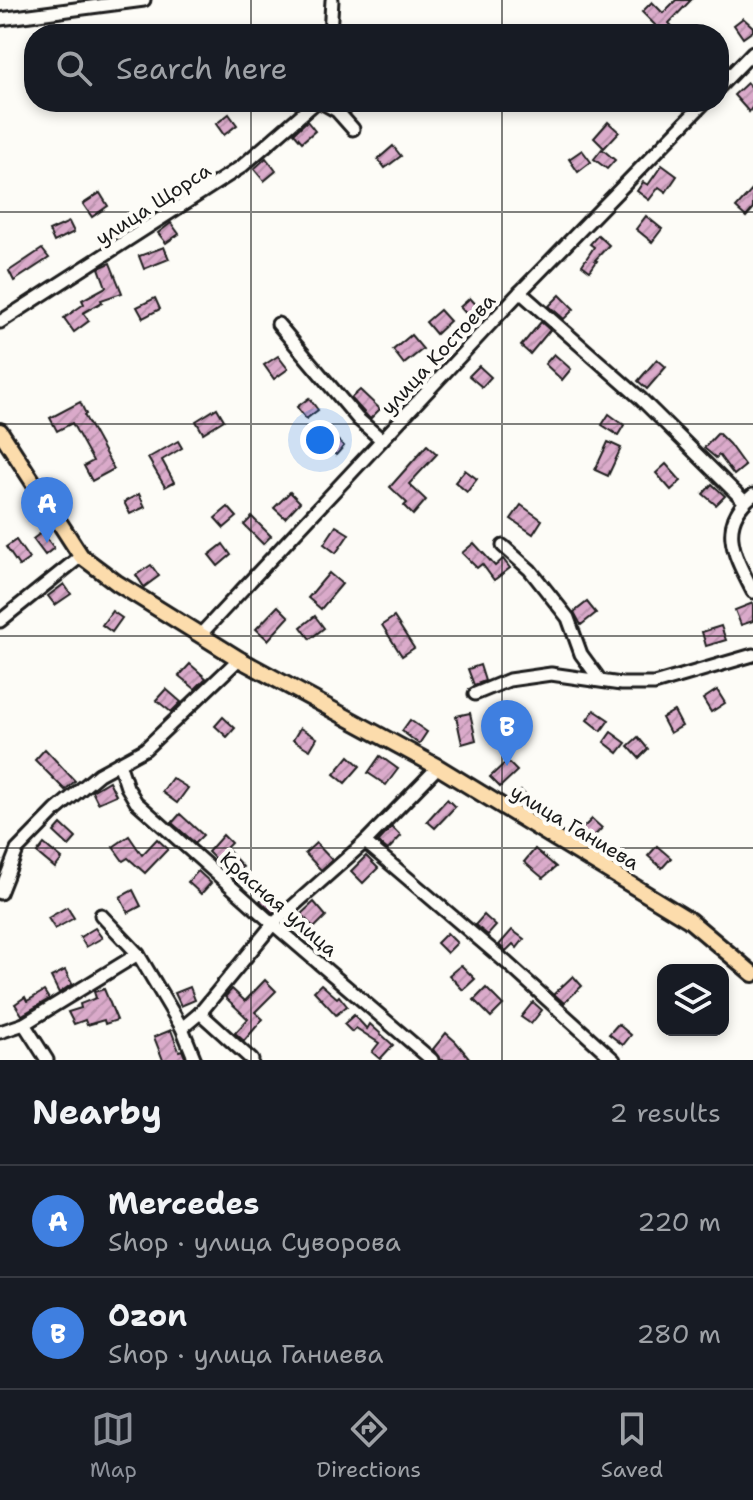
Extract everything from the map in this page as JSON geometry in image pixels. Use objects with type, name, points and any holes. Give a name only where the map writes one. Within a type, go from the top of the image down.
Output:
[{"type":"main road","points":[[0,431],[81,556]]},
{"type":"main road","name":"улица Ганиева","points":[[81,556],[117,583],[239,659],[438,767],[689,920],[753,974]]},
{"type":"street","points":[[0,19],[144,0]]},
{"type":"street","points":[[331,24],[332,0]]},
{"type":"street","points":[[729,77],[753,52]]},
{"type":"street","name":"улица Щорса","points":[[0,322],[241,167],[307,112]]},
{"type":"street","points":[[338,112],[353,129]]},
{"type":"street","name":"улица Костоева","points":[[200,635],[520,292],[695,112]]},
{"type":"street","points":[[520,292],[749,498],[734,522],[730,539],[753,592]]},
{"type":"street","points":[[278,324],[358,419],[382,440]]},
{"type":"street","points":[[503,546],[530,570],[568,618],[581,654],[600,680]]},
{"type":"street","points":[[0,621],[81,556]]},
{"type":"street","points":[[475,694],[509,680],[551,674],[621,684],[654,684],[753,655]]},
{"type":"street","points":[[0,893],[17,850],[56,810],[99,774],[145,749],[239,659]]},
{"type":"street","name":"Красная улица","points":[[119,763],[136,802],[432,1060]]},
{"type":"street","points":[[182,1028],[200,1013],[273,924],[365,842],[438,767]]},
{"type":"street","points":[[365,842],[507,963],[614,1060]]},
{"type":"street","points":[[101,915],[138,954],[182,1028],[195,1060]]},
{"type":"street","points":[[0,1032],[24,1024],[138,954]]},
{"type":"street","points":[[200,1013],[252,1060]]},
{"type":"street","points":[[24,1024],[47,1060]]},
{"type":"building","points":[[676,0],[691,0],[670,24],[654,24],[642,12],[652,2],[663,13]]},
{"type":"building","points":[[743,18],[753,27],[753,31],[743,38],[734,25]]},
{"type":"building","points":[[747,83],[753,90],[753,106],[749,112],[734,95]]},
{"type":"building","points":[[229,114],[237,125],[224,135],[216,124]]},
{"type":"building","points":[[307,121],[315,131],[302,142],[294,133]]},
{"type":"building","points":[[608,122],[619,132],[604,148],[594,138]]},
{"type":"building","points":[[393,146],[401,156],[385,168],[378,159]]},
{"type":"building","points":[[602,149],[615,160],[607,169],[594,159]]},
{"type":"building","points":[[582,150],[591,162],[578,172],[569,159]]},
{"type":"building","points":[[266,158],[276,171],[264,181],[254,169]]},
{"type":"building","points":[[662,165],[677,176],[666,192],[659,187],[649,200],[637,191],[643,182],[648,185]]},
{"type":"building","points":[[753,189],[753,209],[746,217],[736,208]]},
{"type":"building","points":[[100,193],[108,206],[92,217],[83,204]]},
{"type":"building","points":[[646,216],[662,229],[652,242],[636,229]]},
{"type":"building","points":[[69,222],[74,232],[54,242],[49,231]]},
{"type":"building","points":[[171,223],[179,234],[166,243],[158,233]]},
{"type":"building","points":[[598,235],[609,245],[595,260],[590,271],[582,265],[594,247],[590,244]]},
{"type":"building","points":[[164,247],[169,259],[144,269],[139,256]]},
{"type":"building","points":[[42,249],[49,258],[14,281],[9,271]]},
{"type":"building","points":[[110,263],[122,293],[101,300],[83,313],[89,321],[74,332],[64,318],[84,304],[82,300],[106,287],[99,268]]},
{"type":"building","points":[[560,295],[574,309],[564,319],[549,306]]},
{"type":"building","points":[[155,298],[160,309],[143,318],[137,307]]},
{"type":"building","points":[[470,298],[480,309],[470,318],[460,307]]},
{"type":"building","points":[[440,310],[450,321],[436,334],[426,322]]},
{"type":"building","points":[[541,322],[550,330],[530,354],[521,346]]},
{"type":"building","points":[[411,335],[423,349],[404,364],[393,350]]},
{"type":"building","points":[[554,354],[571,369],[562,380],[545,364]]},
{"type":"building","points":[[278,356],[288,369],[274,379],[264,365]]},
{"type":"building","points":[[657,359],[666,367],[647,389],[638,381]]},
{"type":"building","points":[[479,366],[491,377],[482,387],[469,376]]},
{"type":"building","points":[[360,390],[380,409],[370,419],[351,398]]},
{"type":"building","points":[[309,398],[318,410],[306,419],[297,407]]},
{"type":"building","points":[[80,402],[114,469],[92,481],[84,466],[93,461],[72,423],[57,431],[50,418]]},
{"type":"building","points":[[217,408],[224,420],[203,433],[196,421]]},
{"type":"building","points":[[609,414],[624,425],[618,435],[602,425]]},
{"type":"building","points":[[718,433],[745,466],[734,475],[719,455],[716,458],[704,448]]},
{"type":"building","points":[[331,434],[344,446],[336,455],[323,442]]},
{"type":"building","points":[[178,441],[182,448],[162,460],[174,482],[165,487],[148,458]]},
{"type":"building","points":[[608,442],[621,448],[608,476],[595,470]]},
{"type":"building","points":[[427,445],[437,454],[409,484],[426,500],[413,515],[404,506],[407,503],[390,487]]},
{"type":"building","points":[[666,464],[681,481],[671,490],[656,473]]},
{"type":"building","points":[[465,470],[477,479],[467,492],[455,482]]},
{"type":"building","points":[[712,484],[725,496],[716,505],[703,494]]},
{"type":"building","points":[[290,492],[300,502],[285,518],[274,508]]},
{"type":"building","points":[[139,494],[145,507],[130,514],[124,502]]},
{"type":"building","points":[[521,505],[542,520],[533,534],[511,519]]},
{"type":"building","points":[[228,507],[237,517],[224,528],[215,518]]},
{"type":"building","points":[[252,517],[271,536],[263,544],[244,525]]},
{"type":"building","points":[[336,526],[349,534],[336,553],[324,544]]},
{"type":"building","points":[[42,532],[54,548],[45,555],[33,539]]},
{"type":"building","points":[[16,540],[29,559],[19,566],[6,547]]},
{"type":"building","points":[[474,543],[495,566],[503,559],[510,568],[494,580],[482,564],[477,568],[462,553]]},
{"type":"building","points":[[223,544],[231,555],[218,566],[209,555]]},
{"type":"building","points":[[151,565],[159,576],[144,587],[136,575]]},
{"type":"building","points":[[329,573],[342,584],[321,609],[308,598]]},
{"type":"building","points":[[64,584],[71,594],[55,605],[48,596]]},
{"type":"building","points":[[587,602],[596,613],[581,625],[574,612]]},
{"type":"building","points":[[753,603],[753,621],[741,625],[735,610]]},
{"type":"building","points":[[278,606],[289,617],[268,640],[256,629]]},
{"type":"building","points":[[112,611],[122,618],[112,632],[102,625]]},
{"type":"building","points":[[315,616],[324,628],[310,639],[301,627]]},
{"type":"building","points":[[394,617],[414,648],[402,656],[382,625]]},
{"type":"building","points":[[721,626],[726,640],[706,646],[702,632]]},
{"type":"building","points":[[190,664],[206,678],[195,689],[179,676]]},
{"type":"building","points":[[480,665],[485,681],[474,685],[468,669]]},
{"type":"building","points":[[166,689],[181,702],[171,712],[156,700]]},
{"type":"building","points":[[717,690],[725,703],[711,712],[703,699]]},
{"type":"building","points":[[594,710],[609,720],[601,731],[587,720]]},
{"type":"building","points":[[674,711],[682,726],[670,733],[662,718]]},
{"type":"building","points":[[470,713],[476,740],[462,744],[456,716]]},
{"type":"building","points":[[223,717],[235,728],[227,737],[215,726]]},
{"type":"building","points":[[410,720],[427,732],[419,744],[402,731]]},
{"type":"building","points":[[300,728],[317,738],[310,750],[293,740]]},
{"type":"building","points":[[611,732],[626,743],[618,753],[604,742]]},
{"type":"building","points":[[638,737],[648,749],[639,758],[628,746]]},
{"type":"building","points":[[45,749],[75,781],[65,790],[35,760]]},
{"type":"building","points":[[349,756],[360,766],[345,783],[334,774]]},
{"type":"building","points":[[380,756],[398,769],[386,785],[368,773]]},
{"type":"building","points":[[507,761],[517,771],[500,787],[490,777]]},
{"type":"building","points":[[172,778],[188,788],[177,803],[162,792]]},
{"type":"building","points":[[109,781],[116,795],[98,803],[92,791]]},
{"type":"building","points":[[521,791],[535,803],[529,811],[514,799]]},
{"type":"building","points":[[447,799],[455,807],[435,828],[427,821]]},
{"type":"building","points":[[180,814],[203,835],[195,843],[172,823]]},
{"type":"building","points":[[592,819],[602,828],[586,845],[576,835]]},
{"type":"building","points":[[61,824],[76,838],[69,846],[54,832]]},
{"type":"building","points":[[392,827],[401,836],[388,850],[378,842]]},
{"type":"building","points":[[223,835],[231,843],[226,848],[243,867],[232,876],[208,852]]},
{"type":"building","points":[[129,836],[142,855],[157,839],[168,849],[145,873],[128,858],[123,861],[113,847]]},
{"type":"building","points":[[316,843],[332,860],[321,870],[305,853]]},
{"type":"building","points":[[44,844],[62,859],[55,868],[37,853]]},
{"type":"building","points":[[657,846],[671,858],[662,868],[648,856]]},
{"type":"building","points":[[535,849],[556,867],[543,878],[524,862]]},
{"type":"building","points":[[366,856],[378,868],[363,883],[351,871]]},
{"type":"building","points":[[198,871],[211,883],[201,894],[188,882]]},
{"type":"building","points":[[133,890],[141,906],[128,913],[120,897]]},
{"type":"building","points":[[267,892],[282,904],[273,913],[260,901]]},
{"type":"building","points":[[314,902],[326,916],[314,928],[301,914]]},
{"type":"building","points":[[67,907],[74,918],[55,929],[48,918]]},
{"type":"building","points":[[484,915],[496,926],[488,935],[475,925]]},
{"type":"building","points":[[95,928],[102,938],[86,947],[80,937]]},
{"type":"building","points":[[512,930],[524,939],[517,948],[513,944],[506,951],[499,945]]},
{"type":"building","points":[[447,933],[457,943],[447,953],[437,943]]},
{"type":"building","points":[[461,965],[475,979],[463,990],[449,975]]},
{"type":"building","points":[[65,970],[72,984],[59,993],[51,977]]},
{"type":"building","points":[[573,976],[582,986],[564,1003],[554,994]]},
{"type":"building","points":[[265,980],[276,991],[255,1012],[263,1019],[244,1041],[235,1033],[248,1019],[225,997],[232,989],[245,1001]]},
{"type":"building","points":[[321,984],[337,998],[339,996],[347,1006],[336,1015],[314,991]]},
{"type":"building","points":[[190,987],[195,1000],[181,1006],[175,993]]},
{"type":"building","points":[[486,988],[503,1005],[491,1017],[474,1000]]},
{"type":"building","points":[[104,989],[117,1020],[87,1025],[85,1020],[74,1024],[68,1012],[81,1008],[80,1004],[96,998],[94,992]]},
{"type":"building","points":[[44,991],[49,999],[22,1015],[15,1004]]},
{"type":"building","points":[[533,1002],[542,1010],[531,1024],[521,1017]]},
{"type":"building","points":[[354,1015],[367,1029],[370,1024],[393,1045],[380,1059],[372,1052],[379,1043],[356,1028],[352,1032],[344,1024]]},
{"type":"building","points":[[618,1024],[631,1035],[623,1045],[609,1034]]},
{"type":"building","points":[[171,1030],[186,1060],[163,1060],[154,1037]]},
{"type":"building","points":[[446,1033],[471,1060],[440,1060],[433,1049]]},
{"type":"place","name":"Mercedes","points":[[47,543]]},
{"type":"place","name":"Ozon","points":[[507,766]]}]
